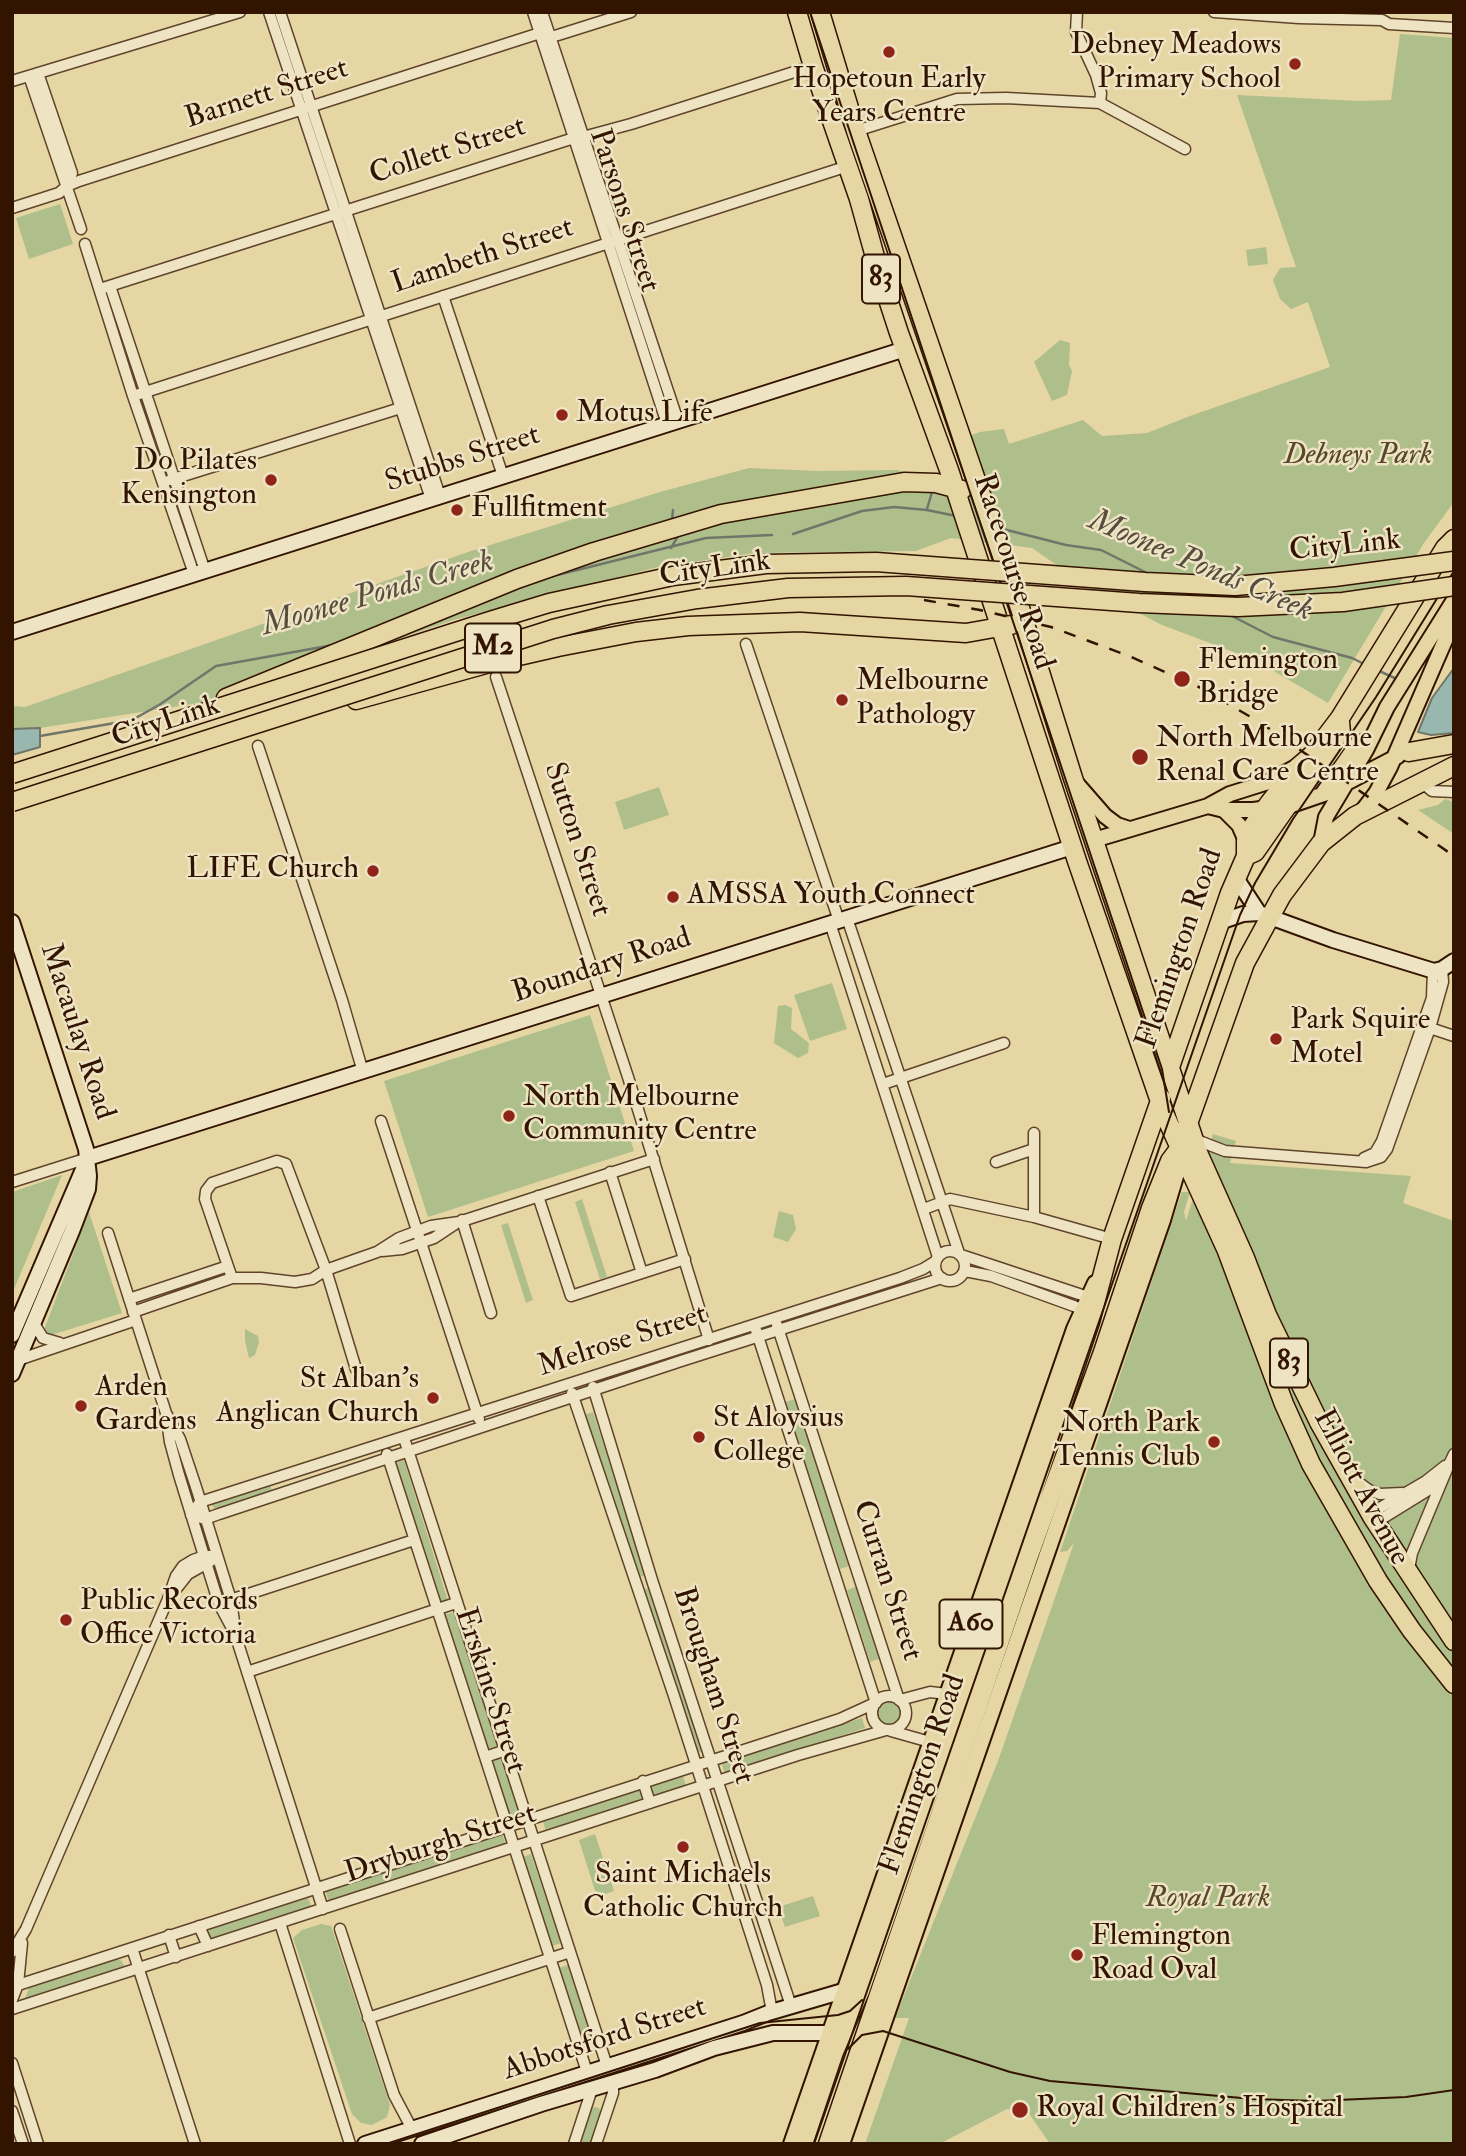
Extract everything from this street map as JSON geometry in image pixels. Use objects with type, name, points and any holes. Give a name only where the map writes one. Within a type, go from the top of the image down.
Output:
[{"type":"highway","name":"Racecourse Road","points":[[797,12],[848,166],[880,275],[956,491],[1072,847],[1160,1102],[1185,1140]]},
{"type":"highway","name":"Racecourse Road","points":[[820,12],[856,131],[986,505],[1073,778],[1170,1067],[1185,1140]]},
{"type":"highway","points":[[848,166],[867,160]]},
{"type":"highway","name":"Stubbs Street","points":[[905,349],[931,345]]},
{"type":"highway","points":[[924,478],[938,462],[940,445]]},
{"type":"highway","points":[[154,728],[517,579],[594,552],[721,514],[924,478],[975,496],[986,505]]},
{"type":"highway","name":"Flemington Road","points":[[828,2144],[876,2005],[949,1761],[955,1694],[1017,1516],[1091,1318],[1112,1239],[1246,848],[1264,810],[1340,718],[1452,537]]},
{"type":"highway","name":"CityLink","points":[[12,774],[549,603],[713,570],[766,564],[876,562],[1236,586],[1334,578],[1454,561]]},
{"type":"highway","name":"CityLink","points":[[12,802],[554,629],[608,615],[697,599],[788,587],[906,586],[1139,603],[1238,607],[1343,602],[1454,586]]},
{"type":"highway","points":[[241,728],[430,681],[497,661],[636,632],[763,622],[962,632],[1001,628],[1025,622]]},
{"type":"highway","points":[[962,632],[996,649],[1016,673]]},
{"type":"highway","name":"A60","points":[[1291,801],[1304,790],[1336,744],[1341,733],[1340,718]]},
{"type":"highway","points":[[1401,755],[1454,744]]},
{"type":"highway","name":"A60","points":[[1246,848],[1255,852],[1291,801],[1305,775],[1304,762]]},
{"type":"highway","points":[[1321,843],[1359,814],[1454,766]]},
{"type":"highway","name":"Boundary Road","points":[[1072,847],[1094,840]]},
{"type":"highway","name":"Flemington Road","points":[[803,2144],[836,2032],[862,1983],[949,1761],[982,1695],[1151,1208],[1170,1161],[1185,1140],[1238,982],[1264,915],[1321,843]]},
{"type":"highway","name":"Elliott Avenue","points":[[1185,1140],[1245,1258],[1267,1315],[1333,1447],[1409,1577],[1454,1641]]},
{"type":"highway","name":"Elliott Avenue","points":[[1185,1140],[1284,1404],[1311,1464],[1348,1531],[1412,1631],[1454,1684]]},
{"type":"highway","points":[[1348,1531],[1373,1518]]},
{"type":"highway","points":[[955,1694],[982,1695]]},
{"type":"highway","points":[[836,2032],[861,2023],[876,2005]]},
{"type":"main road","name":"Flemington Road","points":[[1321,843],[1326,817],[1390,703],[1454,600]]},
{"type":"main road","points":[[1359,814],[1377,793],[1401,755],[1412,717],[1453,622],[1454,612]]},
{"type":"main road","points":[[1321,795],[1357,744],[1372,738]]},
{"type":"main road","points":[[1209,806],[1224,810],[1264,810],[1321,795],[1401,755]]},
{"type":"main road","name":"Boundary Road","points":[[1094,840],[1209,806],[1230,794],[1268,782],[1304,762]]},
{"type":"main road","points":[[1073,778],[1098,810],[1114,823],[1129,829]]},
{"type":"main road","points":[[1224,810],[1239,825],[1246,848]]},
{"type":"main road","name":"Flemington Road","points":[[842,2144],[1163,1220],[1185,1140]]},
{"type":"main road","name":"Flemington Road","points":[[1017,1516],[1085,1303],[1106,1259]]},
{"type":"main road","name":"Flemington Road","points":[[791,2144],[836,2032],[843,1991],[930,1742],[955,1694]]},
{"type":"main road","points":[[949,1761],[976,1750],[984,1733],[986,1716],[982,1695]]},
{"type":"main road","points":[[843,1991],[862,1983]]},
{"type":"street","points":[[12,81],[240,12]]},
{"type":"street","points":[[306,108],[278,12],[270,12],[306,108],[435,498]]},
{"type":"street","name":"Parsons Street","points":[[533,12],[545,35],[673,423]]},
{"type":"street","name":"Parsons Street","points":[[542,12],[545,35]]},
{"type":"street","name":"Barnett Street","points":[[12,208],[59,193],[67,186],[306,108],[545,35],[631,12]]},
{"type":"street","points":[[1077,12],[1076,32],[1096,75],[1101,93],[1100,103]]},
{"type":"street","points":[[1214,12],[1378,17],[1389,24],[1454,28]]},
{"type":"street","name":"Collett Street","points":[[105,288],[813,66]]},
{"type":"street","points":[[33,74],[81,229]]},
{"type":"street","points":[[856,131],[957,99],[1006,98],[1100,103],[1185,149]]},
{"type":"street","name":"Lambeth Street","points":[[133,396],[848,166]]},
{"type":"street","points":[[85,244],[145,392],[174,478],[199,572]]},
{"type":"street","points":[[105,288],[133,396],[163,482],[199,572]]},
{"type":"street","points":[[443,296],[503,476]]},
{"type":"street","name":"Stubbs Street","points":[[12,632],[905,349]]},
{"type":"street","points":[[163,482],[405,406]]},
{"type":"street","points":[[746,644],[839,920],[901,1078],[965,1262],[965,1271],[957,1279],[949,1281],[942,1278],[935,1269],[937,1259],[924,1209],[883,1084],[839,920]]},
{"type":"street","name":"Sutton Street","points":[[496,677],[654,1159],[709,1340]]},
{"type":"street","points":[[258,746],[363,1072]]},
{"type":"street","points":[[1421,782],[1432,790],[1454,792]]},
{"type":"street","name":"Boundary Road","points":[[12,1182],[1072,847]]},
{"type":"street","points":[[1236,878],[1264,915]]},
{"type":"street","points":[[1185,1140],[1222,1150],[1258,1154],[1349,1160],[1381,1157],[1387,1149],[1443,982],[1443,967],[1321,936],[1264,915],[1246,914],[1220,922]]},
{"type":"street","name":"Macaulay Road","points":[[12,922],[88,1158],[88,1189],[14,1364]]},
{"type":"street","points":[[1426,1027],[1454,1036]]},
{"type":"street","points":[[883,1084],[1004,1043]]},
{"type":"street","points":[[381,1121],[481,1427]]},
{"type":"street","points":[[1034,1133],[1034,1217]]},
{"type":"street","points":[[996,1162],[1034,1149]]},
{"type":"street","name":"Macaulay Road","points":[[12,1335],[88,1158]]},
{"type":"street","points":[[14,1364],[232,1278],[295,1282],[312,1279],[326,1270],[377,1252],[399,1238],[420,1237],[431,1226],[460,1221],[654,1159]]},
{"type":"street","points":[[232,1278],[205,1199],[206,1191],[212,1183],[277,1161],[286,1164],[326,1270],[356,1369]]},
{"type":"street","points":[[611,1172],[642,1273]]},
{"type":"street","points":[[538,1196],[571,1296],[685,1259]]},
{"type":"street","points":[[924,1209],[950,1199],[1034,1217],[1112,1239]]},
{"type":"street","points":[[460,1221],[491,1313]]},
{"type":"street","points":[[108,1233],[173,1435],[181,1483],[205,1560],[219,1604],[236,1637]]},
{"type":"street","points":[[937,1259],[947,1251],[960,1254],[1017,1272],[1085,1303]]},
{"type":"street","name":"Melrose Street","points":[[200,1502],[900,1278],[923,1269],[937,1259]]},
{"type":"street","points":[[129,1299],[228,1266]]},
{"type":"street","points":[[965,1271],[1085,1303]]},
{"type":"street","points":[[1012,1283],[1017,1272]]},
{"type":"street","points":[[900,1278],[903,1290]]},
{"type":"street","name":"Melrose Street","points":[[191,1515],[205,1518],[778,1329],[942,1278]]},
{"type":"street","name":"Curran Street","points":[[774,1318],[899,1700]]},
{"type":"street","points":[[33,1322],[39,1335],[46,1340],[67,1342]]},
{"type":"street","name":"Curran Street","points":[[754,1325],[876,1703]]},
{"type":"street","points":[[648,1360],[652,1371]]},
{"type":"street","name":"Brougham Street","points":[[590,1379],[652,1580],[791,2006]]},
{"type":"street","name":"Brougham Street","points":[[569,1386],[709,1805],[760,1963],[772,2012]]},
{"type":"street","points":[[173,1435],[192,1474],[231,1600],[236,1637],[323,1909]]},
{"type":"street","name":"Erskine Street","points":[[404,1438],[607,2066]]},
{"type":"street","name":"Erskine Street","points":[[384,1444],[587,2073]]},
{"type":"street","points":[[1333,1447],[1352,1476],[1366,1489],[1383,1494],[1410,1490]]},
{"type":"street","points":[[1373,1518],[1378,1510],[1431,1478],[1452,1458]]},
{"type":"street","points":[[1373,1518],[1382,1518],[1427,1491],[1442,1477],[1452,1458]]},
{"type":"street","points":[[1409,1577],[1412,1553],[1452,1458]]},
{"type":"street","points":[[323,1462],[328,1479]]},
{"type":"street","points":[[181,1483],[186,1482],[192,1474]]},
{"type":"street","points":[[275,1478],[280,1494]]},
{"type":"street","points":[[191,1515],[200,1502]]},
{"type":"street","points":[[219,1604],[414,1540]]},
{"type":"street","points":[[12,1952],[26,1928],[180,1569],[191,1561],[217,1556]]},
{"type":"street","points":[[637,1585],[652,1580]]},
{"type":"street","points":[[247,1672],[456,1603]]},
{"type":"street","points":[[899,1700],[905,1708],[905,1719],[899,1727],[887,1730],[878,1726],[873,1719],[872,1710],[876,1703],[886,1697],[899,1700],[929,1692],[955,1694]]},
{"type":"street","name":"Dryburgh Street","points":[[16,1982],[132,1948],[696,1766],[851,1715],[876,1703]]},
{"type":"street","name":"Dryburgh Street","points":[[12,2010],[862,1735],[887,1730],[930,1742]]},
{"type":"street","points":[[485,1757],[506,1750]]},
{"type":"street","points":[[643,1781],[650,1803]]},
{"type":"street","points":[[709,1805],[724,1801]]},
{"type":"street","points":[[280,1923],[350,2144]]},
{"type":"street","points":[[198,1926],[208,1946]]},
{"type":"street","points":[[12,2000],[26,1928]]},
{"type":"street","points":[[340,1929],[397,2103],[412,2129]]},
{"type":"street","points":[[169,1935],[176,1957]]},
{"type":"street","points":[[132,1948],[195,2144]]},
{"type":"street","points":[[369,2018],[570,1952]]},
{"type":"street","points":[[760,1963],[775,1959]]},
{"type":"street","name":"Abbotsford Street","points":[[365,2144],[383,2141],[412,2129],[843,1991]]},
{"type":"street","name":"Abbotsford Street","points":[[422,2144],[541,2104],[613,2084],[699,2052],[764,2035],[836,2032]]},
{"type":"street","points":[[12,2063],[38,2144]]},
{"type":"street","points":[[596,2144],[613,2093],[607,2066]]},
{"type":"street","points":[[574,2144],[592,2090],[587,2073]]},
{"type":"street","points":[[12,2111],[23,2144]]},
{"type":"green space","name":"Debneys Park","points":[[1400,34],[1454,38],[1454,502],[1424,543],[1328,703],[1255,660],[1162,625],[1087,586],[1032,548],[951,538],[916,551],[755,553],[658,567],[457,619],[205,702],[40,728],[12,729],[12,706],[25,707],[471,551],[660,492],[749,468],[897,470],[990,496],[969,436],[1004,429],[1009,444],[1083,420],[1102,436],[1147,433],[1330,367],[1308,302],[1291,309],[1280,299],[1273,280],[1280,268],[1296,267],[1237,95],[1391,100]]},
{"type":"green space","points":[[60,204],[73,244],[29,259],[16,218]]},
{"type":"green space","points":[[1266,247],[1268,264],[1248,266],[1246,250]]},
{"type":"green space","points":[[1060,340],[1070,343],[1069,365],[1072,371],[1067,395],[1052,401],[1034,362]]},
{"type":"green space","points":[[659,787],[669,815],[624,830],[615,802]]},
{"type":"green space","points":[[1445,799],[1454,802],[1454,834],[1418,810],[1438,805]]},
{"type":"green space","points":[[832,983],[847,1029],[810,1041],[794,995]]},
{"type":"green space","points":[[778,1006],[792,1008],[791,1029],[809,1043],[808,1053],[798,1058],[774,1043]]},
{"type":"green space","name":"North Melbourne Community Centre","points":[[590,1015],[634,1151],[428,1217],[384,1081]]},
{"type":"green space","name":"Royal Park","points":[[1213,1134],[1236,1141],[1230,1163],[1411,1176],[1403,1203],[1454,1221],[1454,2144],[1050,2144],[1028,2112],[1007,2109],[939,2144],[865,2144],[909,2018],[895,2018],[998,1761],[1074,1543],[1067,1551],[1060,1552],[1182,1192],[1190,1192],[1184,1212],[1186,1221]]},
{"type":"green space","points":[[62,1175],[12,1294],[12,1192]]},
{"type":"green space","points":[[582,1199],[607,1277],[600,1279],[575,1202]]},
{"type":"green space","points":[[779,1211],[793,1215],[796,1229],[788,1242],[773,1237]]},
{"type":"green space","points":[[89,1212],[122,1313],[48,1336],[42,1335]]},
{"type":"green space","points":[[508,1223],[533,1300],[526,1303],[501,1225]]},
{"type":"green space","points":[[245,1329],[258,1336],[259,1342],[255,1355],[249,1358],[245,1341]]},
{"type":"green space","points":[[795,1399],[849,1566],[840,1569],[785,1402]]},
{"type":"green space","points":[[593,1412],[646,1575],[637,1578],[584,1415]]},
{"type":"green space","points":[[404,1460],[448,1601],[439,1604],[395,1463]]},
{"type":"green space","points":[[270,1485],[273,1493],[215,1512],[212,1504]]},
{"type":"green space","points":[[651,1587],[704,1751],[694,1754],[642,1590]]},
{"type":"green space","points":[[856,1587],[879,1659],[870,1662],[847,1590]]},
{"type":"green space","points":[[454,1612],[497,1746],[487,1749],[444,1615]]},
{"type":"green space","points":[[889,1700],[898,1704],[902,1713],[898,1722],[889,1726],[880,1722],[876,1713],[880,1704]]},
{"type":"green space","points":[[862,1718],[865,1728],[725,1774],[721,1761]]},
{"type":"green space","points":[[502,1758],[520,1814],[509,1818],[491,1761]]},
{"type":"green space","points":[[683,1776],[686,1786],[652,1797],[648,1787]]},
{"type":"green space","points":[[639,1790],[643,1800],[546,1832],[543,1821]]},
{"type":"green space","points":[[502,1833],[506,1846],[329,1902],[325,1890]]},
{"type":"green space","points":[[595,1834],[614,1891],[597,1897],[579,1840]]},
{"type":"green space","points":[[531,1854],[561,1943],[552,1946],[522,1857]]},
{"type":"green space","points":[[813,1896],[820,1916],[785,1927],[778,1907]]},
{"type":"green space","points":[[308,1898],[312,1908],[213,1940],[207,1933],[211,1928]]},
{"type":"green space","points":[[321,1924],[331,1926],[390,2105],[387,2117],[372,2125],[361,2123],[352,2114],[293,1938],[302,1930]]},
{"type":"green space","points":[[117,1959],[122,1961],[124,1966],[121,1970],[24,2001],[29,1988]]},
{"type":"green space","points":[[568,1965],[597,2051],[587,2054],[558,1968]]},
{"type":"green space","points":[[595,2107],[601,2112],[590,2144],[579,2144],[591,2108]]},
{"type":"water","points":[[1454,668],[1454,733],[1431,735],[1418,732],[1432,698]]},
{"type":"water","points":[[40,728],[40,747],[12,755],[12,729]]},
{"type":"waterway","points":[[927,509],[932,492]]},
{"type":"waterway","name":"Moonee Ponds Creek","points":[[793,534],[862,511],[894,507],[956,516]]},
{"type":"waterway","points":[[672,520],[673,510]]},
{"type":"waterway","name":"Moonee Ponds Creek","points":[[999,528],[1066,545],[1101,550],[1149,574]]},
{"type":"waterway","name":"Moonee Ponds Creek","points":[[549,577],[706,538],[772,535]]},
{"type":"waterway","name":"Moonee Ponds Creek","points":[[671,548],[678,536]]},
{"type":"waterway","name":"Moonee Ponds Creek","points":[[1183,591],[1196,598]]},
{"type":"waterway","name":"Moonee Ponds Creek","points":[[1230,615],[1273,637],[1352,658],[1364,664]]},
{"type":"waterway","name":"Moonee Ponds Creek","points":[[40,736],[132,720],[216,666],[333,645]]},
{"type":"waterway","name":"Moonee Ponds Creek","points":[[1377,670],[1399,680]]},
{"type":"tram line","points":[[810,12],[1162,1069],[1169,1112]]},
{"type":"tram line","points":[[814,2144],[1240,915],[1255,883],[1293,819],[1376,697],[1454,571]]},
{"type":"tram line","points":[[386,2144],[760,2023],[838,2015],[850,2011],[862,2000]]},
{"type":"tram line","points":[[848,2049],[862,2035],[883,2031],[1010,2072],[1050,2081],[1253,2099],[1315,2101],[1406,2097],[1454,2090]]},
{"type":"railway","points":[[924,600],[1051,627],[1129,656],[1201,688],[1261,723],[1454,856]]},
{"type":"place","name":"Hopetoun Early Years Centre","points":[[889,52]]},
{"type":"place","name":"Debney Meadows Primary School","points":[[1295,64]]},
{"type":"place","name":"Motus Life","points":[[562,415]]},
{"type":"place","name":"Do Pilates Kensington","points":[[271,480]]},
{"type":"place","name":"Fullfitment","points":[[457,510]]},
{"type":"place","name":"Flemington Bridge","points":[[1182,679]]},
{"type":"place","name":"Melbourne Pathology","points":[[842,700]]},
{"type":"place","name":"North Melbourne Renal Care Centre","points":[[1140,757]]},
{"type":"place","name":"LIFE Church","points":[[373,871]]},
{"type":"place","name":"AMSSA Youth Connect","points":[[673,897]]},
{"type":"place","name":"Park Squire Motel","points":[[1276,1039]]},
{"type":"place","name":"North Melbourne Community Centre","points":[[509,1116]]},
{"type":"place","name":"St Alban's Anglican Church","points":[[433,1398]]},
{"type":"place","name":"Arden Gardens","points":[[81,1406]]},
{"type":"place","name":"St Aloysius College","points":[[699,1437]]},
{"type":"place","name":"North Park Tennis Club","points":[[1214,1442]]},
{"type":"place","name":"Public Records Office Victoria","points":[[66,1620]]},
{"type":"place","name":"Saint Michaels Catholic Church","points":[[683,1847]]},
{"type":"place","name":"Flemington Road Oval","points":[[1077,1955]]},
{"type":"place","name":"Royal Children's Hospital","points":[[1020,2110]]}]
